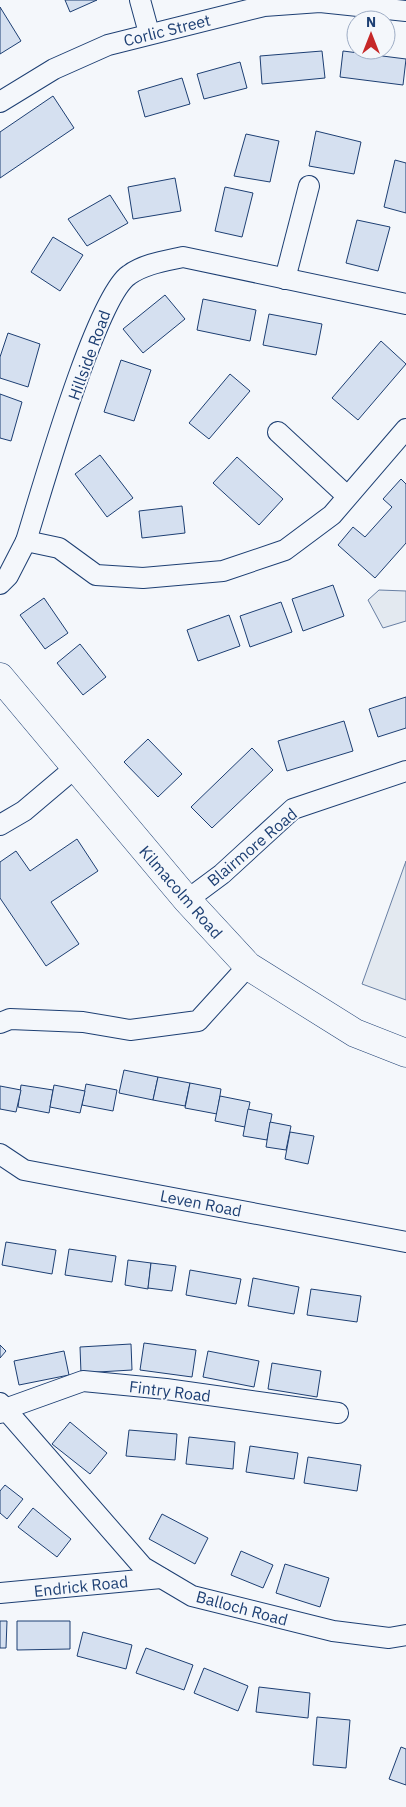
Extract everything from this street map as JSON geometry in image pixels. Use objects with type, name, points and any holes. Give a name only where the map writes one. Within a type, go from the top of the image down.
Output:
[{"type":"main road","name":"Kilmacolm Road","points":[[0,677],[187,900],[248,966],[355,1033],[406,1053]]},
{"type":"street","points":[[140,0],[148,33]]},
{"type":"street","name":"Corlic Street","points":[[0,102],[54,69],[108,45],[148,33],[264,6],[320,2],[406,11]]},
{"type":"street","points":[[285,279],[309,186]]},
{"type":"street","name":"Hillside Road","points":[[0,584],[8,576],[26,541],[90,344],[111,297],[128,275],[153,263],[183,257],[406,304]]},
{"type":"street","points":[[26,541],[59,548],[96,575],[143,578],[224,571],[285,550],[332,515],[406,429]]},
{"type":"street","points":[[278,432],[347,496]]},
{"type":"street","points":[[0,825],[24,811],[76,767]]},
{"type":"street","name":"Blairmore Road","points":[[187,900],[222,874],[293,809],[406,771]]},
{"type":"street","points":[[0,1023],[10,1019],[83,1022],[130,1030],[198,1021],[248,966]]},
{"type":"street","name":"Leven Road","points":[[0,1154],[24,1170],[406,1242]]},
{"type":"street","name":"Fintry Road","points":[[2,1408],[83,1381],[166,1389],[338,1413]]},
{"type":"street","name":"Balloch Road","points":[[2,1408],[143,1567],[192,1596],[333,1631],[389,1638],[406,1636]]},
{"type":"street","name":"Endrick Road","points":[[0,1593],[161,1578]]},
{"type":"shaded area","points":[[379,590],[406,591],[406,621],[383,628],[368,600]]},
{"type":"shaded area","points":[[406,861],[406,1000],[362,984]]},
{"type":"building","points":[[65,0],[97,0],[70,12]]},
{"type":"building","points":[[0,7],[21,41],[0,54]]},
{"type":"building","points":[[322,51],[325,78],[262,84],[260,56]]},
{"type":"building","points":[[343,51],[346,51],[346,60],[406,59],[403,85],[340,77]]},
{"type":"building","points":[[240,62],[247,88],[204,99],[197,74]]},
{"type":"building","points":[[182,78],[190,104],[145,117],[138,91]]},
{"type":"building","points":[[53,96],[74,128],[0,178],[0,132]]},
{"type":"building","points":[[316,131],[361,142],[354,174],[309,166]]},
{"type":"building","points":[[246,134],[279,141],[270,182],[234,176]]},
{"type":"building","points":[[395,160],[406,163],[406,213],[384,207]]},
{"type":"building","points":[[175,178],[181,211],[133,219],[128,187]]},
{"type":"building","points":[[225,187],[253,193],[242,237],[215,231]]},
{"type":"building","points":[[110,195],[128,223],[87,246],[68,219]]},
{"type":"building","points":[[357,220],[390,227],[378,271],[346,263]]},
{"type":"building","points":[[53,237],[83,255],[60,291],[31,272]]},
{"type":"building","points":[[165,295],[185,319],[143,353],[123,329]]},
{"type":"building","points":[[203,299],[256,310],[250,341],[197,330]]},
{"type":"building","points":[[269,314],[322,324],[316,355],[263,345]]},
{"type":"building","points":[[8,333],[40,344],[28,387],[0,378],[0,357]]},
{"type":"building","points":[[381,341],[406,364],[358,420],[332,398]]},
{"type":"building","points":[[121,360],[151,370],[134,421],[104,412]]},
{"type":"building","points":[[230,374],[250,391],[209,439],[189,423]]},
{"type":"building","points":[[0,394],[22,402],[11,441],[0,438]]},
{"type":"building","points":[[100,455],[133,498],[107,517],[75,474]]},
{"type":"building","points":[[237,457],[283,499],[259,525],[213,483]]},
{"type":"building","points":[[401,479],[406,484],[406,543],[375,578],[338,545],[353,527],[365,537],[392,507],[383,499]]},
{"type":"building","points":[[182,506],[185,533],[142,538],[139,511]]},
{"type":"building","points":[[333,585],[344,616],[303,631],[292,599]]},
{"type":"building","points":[[44,598],[68,633],[45,649],[20,615]]},
{"type":"building","points":[[281,602],[292,632],[250,647],[240,616]]},
{"type":"building","points":[[229,615],[240,646],[198,661],[187,630]]},
{"type":"building","points":[[80,644],[106,677],[83,695],[57,663]]},
{"type":"building","points":[[406,697],[406,728],[378,737],[369,709]]},
{"type":"building","points":[[344,721],[353,751],[287,771],[278,741]]},
{"type":"building","points":[[148,739],[182,774],[158,797],[124,762]]},
{"type":"building","points":[[252,748],[273,770],[212,828],[191,807]]},
{"type":"building","points":[[77,839],[98,871],[51,902],[79,944],[46,966],[0,898],[0,862],[16,851],[30,871]]},
{"type":"building","points":[[124,1070],[158,1077],[153,1100],[119,1093]]},
{"type":"building","points":[[158,1077],[190,1083],[185,1106],[153,1100]]},
{"type":"building","points":[[190,1083],[221,1089],[217,1114],[185,1108]]},
{"type":"building","points":[[86,1084],[117,1090],[113,1111],[82,1105]]},
{"type":"building","points":[[21,1085],[53,1090],[49,1113],[18,1107]]},
{"type":"building","points":[[54,1085],[85,1091],[80,1113],[50,1107]]},
{"type":"building","points":[[0,1086],[21,1090],[16,1112],[0,1109]]},
{"type":"building","points":[[220,1096],[250,1102],[245,1127],[215,1121]]},
{"type":"building","points":[[248,1109],[272,1114],[267,1140],[243,1136]]},
{"type":"building","points":[[270,1122],[291,1126],[286,1150],[266,1147]]},
{"type":"building","points":[[290,1132],[314,1136],[308,1164],[285,1159]]},
{"type":"building","points":[[6,1242],[56,1250],[52,1274],[2,1265]]},
{"type":"building","points":[[69,1249],[116,1256],[112,1282],[65,1275]]},
{"type":"building","points":[[128,1260],[151,1263],[148,1289],[125,1285]]},
{"type":"building","points":[[151,1263],[176,1266],[172,1291],[148,1288]]},
{"type":"building","points":[[190,1270],[241,1279],[236,1304],[186,1295]]},
{"type":"building","points":[[253,1278],[299,1287],[294,1314],[248,1306]]},
{"type":"building","points":[[311,1289],[361,1296],[357,1322],[307,1315]]},
{"type":"building","points":[[144,1343],[196,1350],[192,1377],[140,1370]]},
{"type":"building","points":[[131,1344],[132,1370],[81,1373],[80,1347]]},
{"type":"building","points":[[0,1345],[6,1351],[0,1358]]},
{"type":"building","points":[[64,1351],[69,1375],[19,1385],[14,1361]]},
{"type":"building","points":[[208,1351],[259,1361],[254,1387],[203,1377]]},
{"type":"building","points":[[272,1363],[321,1371],[317,1397],[268,1389]]},
{"type":"building","points":[[70,1422],[107,1453],[90,1474],[52,1444]]},
{"type":"building","points":[[129,1430],[177,1434],[175,1460],[126,1456]]},
{"type":"building","points":[[189,1437],[235,1442],[233,1469],[186,1464]]},
{"type":"building","points":[[250,1446],[298,1453],[294,1479],[246,1472]]},
{"type":"building","points":[[308,1457],[361,1465],[357,1491],[304,1483]]},
{"type":"building","points":[[5,1485],[23,1499],[7,1519],[0,1513],[0,1491]]},
{"type":"building","points":[[33,1508],[71,1539],[57,1557],[18,1527]]},
{"type":"building","points":[[162,1514],[208,1538],[195,1564],[149,1539]]},
{"type":"building","points":[[241,1551],[273,1565],[263,1588],[231,1575]]},
{"type":"building","points":[[285,1564],[329,1578],[320,1607],[276,1593]]},
{"type":"building","points":[[0,1621],[7,1621],[6,1648],[0,1648]]},
{"type":"building","points":[[17,1621],[70,1621],[70,1649],[17,1650]]},
{"type":"building","points":[[83,1632],[132,1645],[126,1669],[77,1656]]},
{"type":"building","points":[[146,1648],[193,1665],[184,1690],[136,1673]]},
{"type":"building","points":[[204,1668],[248,1686],[238,1711],[194,1693]]},
{"type":"building","points":[[259,1687],[310,1693],[308,1718],[256,1712]]},
{"type":"building","points":[[317,1717],[350,1720],[346,1768],[313,1765]]},
{"type":"building","points":[[401,1747],[406,1749],[406,1785],[389,1779]]}]
